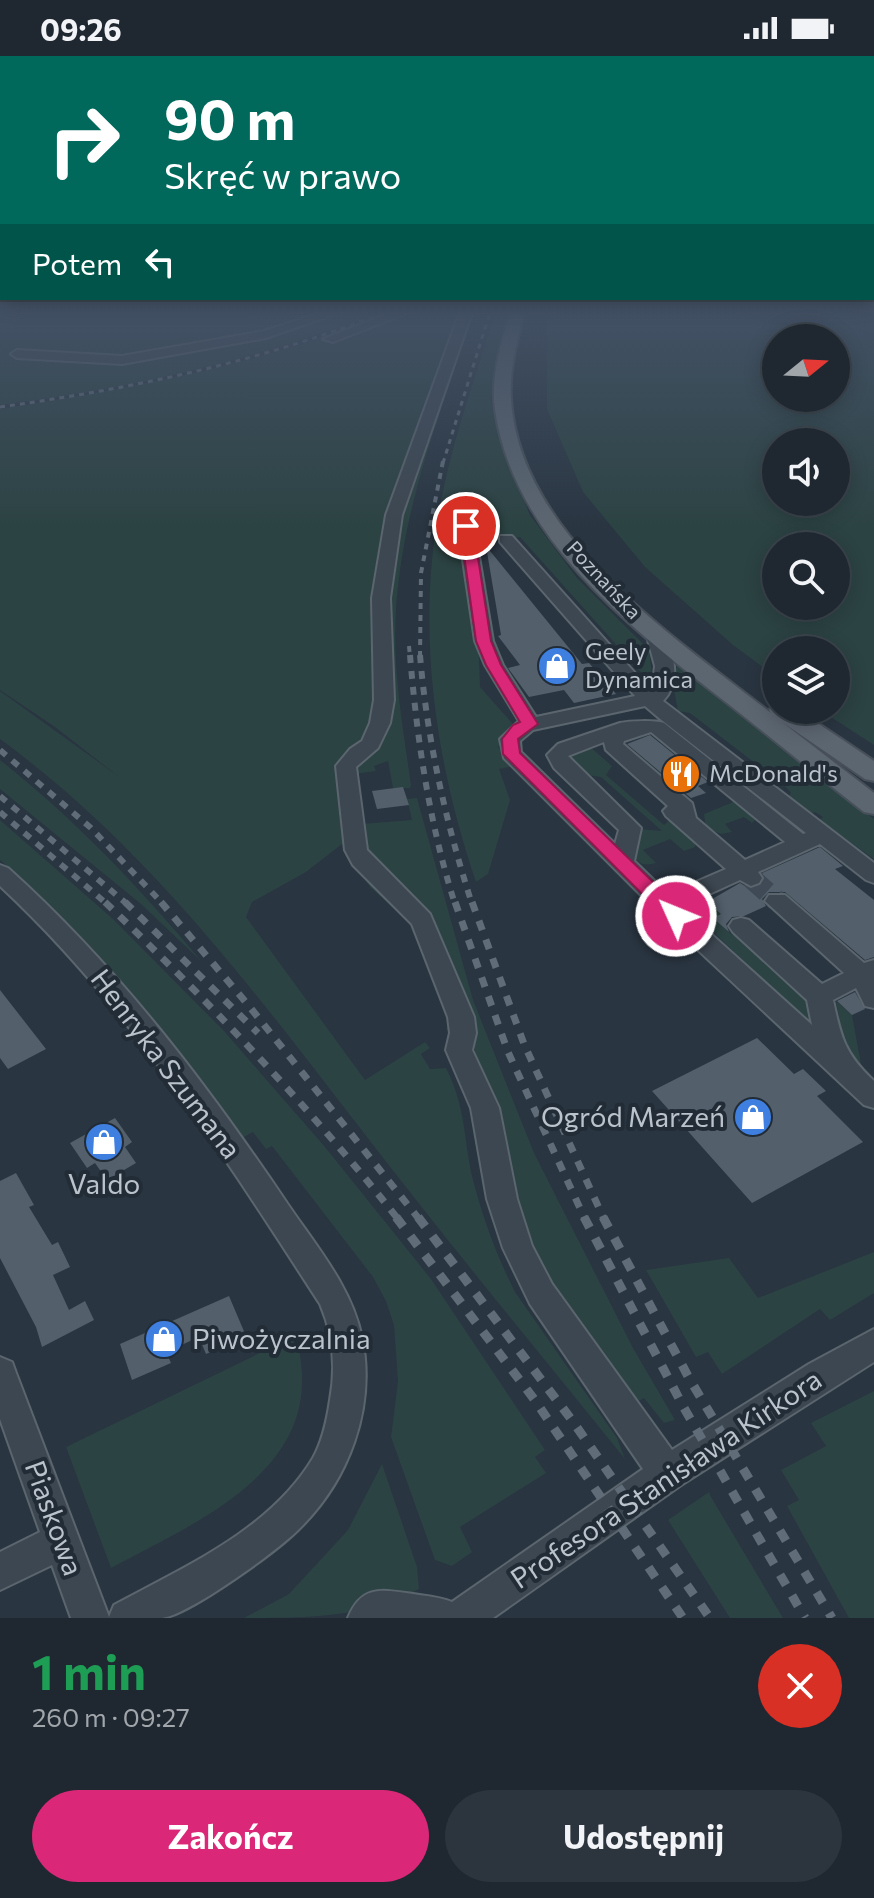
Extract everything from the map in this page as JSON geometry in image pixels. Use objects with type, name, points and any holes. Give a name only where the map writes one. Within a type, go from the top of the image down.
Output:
[{"type":"main road","name":"Poznańska","points":[[504,382],[508,431],[520,465],[563,536],[597,578],[655,633],[874,806]]},
{"type":"main road","name":"Poznańska","points":[[520,382],[526,433],[547,481],[582,532],[623,580],[693,643],[762,695]]},
{"type":"main road","points":[[802,724],[874,773]]},
{"type":"street","points":[[441,382],[394,515],[381,598],[384,700],[380,723],[371,744],[357,753],[346,766],[356,850],[361,860],[422,920],[461,1017],[463,1033],[459,1050],[485,1108],[502,1199],[518,1248],[535,1283],[668,1474]]},
{"type":"street","points":[[466,526],[484,641],[494,665],[530,724]]},
{"type":"street","points":[[506,539],[575,622],[658,707],[811,840]]},
{"type":"street","points":[[622,864],[630,828],[557,757],[565,748],[615,731],[658,707],[665,683],[664,665],[655,633]]},
{"type":"street","points":[[658,707],[530,724],[519,729],[510,739],[511,754],[670,911],[874,1097]]},
{"type":"street","points":[[685,820],[684,808],[613,746],[614,738],[650,726],[657,727],[811,840],[874,875]]},
{"type":"street","points":[[615,731],[602,743],[605,751],[747,874]]},
{"type":"street","points":[[670,911],[811,840]]},
{"type":"street","name":"Henryka Szumana","points":[[0,873],[71,942],[162,1050],[315,1270],[341,1314],[350,1357],[345,1419],[325,1469],[305,1499],[263,1540],[230,1563],[127,1618]]},
{"type":"street","points":[[777,901],[868,972],[874,999]]},
{"type":"street","points":[[741,926],[819,996],[828,1039],[844,1070]]},
{"type":"street","points":[[819,996],[868,972]]},
{"type":"street","name":"Profesora Stanisława Kirkora","points":[[461,1618],[794,1389],[874,1344]]},
{"type":"street","name":"Piaskowa","points":[[0,1373],[90,1618]]},
{"type":"street","points":[[0,1572],[62,1540]]},
{"type":"street","points":[[367,1618],[378,1608],[445,1618]]},
{"type":"green space","points":[[0,382],[142,382],[49,398],[0,405]]},
{"type":"green space","points":[[152,382],[451,382],[415,494],[400,570],[396,609],[399,697],[411,785],[410,788],[393,788],[388,761],[374,766],[376,771],[354,774],[361,824],[412,820],[407,799],[417,798],[473,1000],[534,1153],[633,1348],[675,1420],[664,1423],[644,1398],[635,1403],[536,1263],[476,1059],[470,1019],[454,1035],[446,1029],[453,1024],[408,921],[370,887],[342,844],[306,872],[252,902],[246,917],[365,1080],[425,1042],[430,1048],[421,1054],[430,1069],[446,1068],[461,1109],[480,1206],[508,1278],[617,1438],[625,1459],[194,920],[102,825],[53,780],[0,739],[0,691],[118,776],[55,727],[0,690],[0,409]]},
{"type":"green space","points":[[474,382],[494,382],[491,399],[500,441],[530,515],[577,578],[649,650],[653,682],[642,687],[637,681],[646,678],[520,537],[488,542],[470,578],[478,632],[480,687],[513,724],[498,747],[513,766],[499,769],[510,800],[488,874],[476,882],[461,835],[439,738],[430,639],[434,540],[448,468]]},
{"type":"green space","points":[[547,382],[762,382],[762,412],[850,412],[850,382],[874,382],[874,745],[842,724],[850,724],[850,636],[762,636],[762,667],[645,567],[583,492],[547,409]]},
{"type":"green space","points":[[677,665],[874,819],[874,859],[819,820],[823,817],[815,812],[810,814],[788,798],[791,793],[786,787],[690,713],[678,711],[674,690]]},
{"type":"green space","points":[[588,745],[612,766],[606,775],[664,825],[673,817],[696,841],[695,847],[684,851],[670,839],[643,850],[656,863],[639,862],[633,854],[638,829],[662,831],[601,777],[578,774],[565,755]]},
{"type":"green space","points":[[0,760],[55,806],[106,856],[202,962],[141,904],[0,789]]},
{"type":"green space","points":[[738,800],[758,816],[752,823],[744,817],[725,824],[732,832],[721,834],[706,828],[704,814]]},
{"type":"green space","points":[[0,820],[113,919],[224,1031],[325,1147],[431,1279],[545,1450],[535,1457],[546,1473],[460,1527],[472,1552],[452,1566],[435,1560],[391,1437],[398,1381],[394,1325],[373,1277],[272,1146],[266,1149],[253,1132],[240,1139],[186,1064],[99,957],[68,923],[0,860]]},
{"type":"green space","points":[[696,898],[707,902],[721,914],[714,918],[732,935],[737,933],[812,1002],[815,1020],[805,1019],[689,909],[689,904]]},
{"type":"green space","points":[[836,1001],[852,1015],[861,1064],[850,1059]]},
{"type":"green space","points":[[874,1252],[874,1293],[830,1320],[820,1309],[722,1374],[708,1352],[696,1357],[646,1270],[729,1258],[758,1298]]},
{"type":"green space","points":[[297,1335],[302,1384],[296,1418],[281,1448],[260,1475],[203,1518],[111,1568],[66,1447]]},
{"type":"green space","points":[[874,1391],[874,1618],[849,1618],[787,1506],[799,1500],[781,1470],[826,1446],[811,1423]]},
{"type":"green space","points":[[382,1464],[417,1567],[419,1589],[398,1599],[356,1611],[244,1618],[289,1594],[348,1530]]},
{"type":"green space","points":[[709,1492],[783,1618],[730,1618],[668,1520]]},
{"type":"building","name":"Geely Dynamica","points":[[486,546],[582,664],[589,663],[616,694],[574,703],[564,690],[529,697],[508,668],[520,665],[498,636],[501,635]]},
{"type":"building","points":[[650,735],[708,782],[698,786],[706,793],[691,798],[627,744]]},
{"type":"building","points":[[403,787],[409,805],[377,809],[372,791]]},
{"type":"building","points":[[820,847],[843,866],[835,869],[874,900],[874,957],[865,960],[785,892],[769,892],[762,899],[766,906],[744,916],[732,917],[726,924],[729,932],[713,918],[721,914],[707,902],[740,883],[750,889],[760,886],[765,880],[762,873]]},
{"type":"building","points":[[0,990],[46,1049],[8,1069],[0,1058]]},
{"type":"building","points":[[855,992],[865,1009],[852,1015],[837,1001]]},
{"type":"building","points":[[757,1038],[794,1074],[803,1069],[826,1091],[817,1096],[863,1142],[752,1203],[652,1091]]},
{"type":"building","points":[[115,1118],[132,1142],[125,1147],[136,1163],[107,1180],[95,1163],[87,1168],[70,1143]]},
{"type":"building","points":[[16,1173],[34,1205],[29,1207],[52,1245],[58,1242],[70,1267],[53,1275],[69,1310],[85,1301],[94,1320],[42,1347],[36,1327],[0,1258],[0,1181]]},
{"type":"building","name":"Piwożyczalnia","points":[[229,1296],[246,1336],[206,1354],[199,1337],[166,1352],[171,1363],[132,1380],[120,1344]]},
{"type":"tunnel","points":[[751,878],[777,901]]},
{"type":"railway","points":[[0,407],[146,382]]},
{"type":"railway","points":[[443,463],[468,382]]},
{"type":"railway","points":[[420,655],[421,573],[443,461]]},
{"type":"railway","points":[[409,646],[410,657]]},
{"type":"railway","points":[[410,655],[425,781],[455,904]]},
{"type":"railway","points":[[420,655],[427,718],[439,781],[472,904]]},
{"type":"railway","points":[[0,750],[91,828],[163,904]]},
{"type":"railway","points":[[0,796],[127,904]]},
{"type":"railway","points":[[0,812],[107,904]]},
{"type":"railway","points":[[105,902],[257,1055],[329,1135],[398,1219]]},
{"type":"railway","points":[[125,902],[258,1033]]},
{"type":"railway","points":[[161,902],[249,1006],[419,1219]]},
{"type":"railway","points":[[455,902],[508,1052],[585,1218]]},
{"type":"railway","points":[[472,902],[524,1044],[604,1218]]},
{"type":"railway","points":[[396,1217],[534,1399],[683,1618]]},
{"type":"railway","points":[[418,1217],[571,1419],[710,1618]]},
{"type":"railway","points":[[585,1218],[684,1408],[805,1618]]},
{"type":"railway","points":[[604,1218],[689,1378],[832,1618]]},
{"type":"place","name":"Geely Dynamica","points":[[557,666]]},
{"type":"place","name":"McDonald's","points":[[681,774]]},
{"type":"place","name":"Ogród Marzeń","points":[[753,1117]]},
{"type":"place","name":"Valdo","points":[[104,1142]]},
{"type":"place","name":"Piwożyczalnia","points":[[164,1339]]},
{"type":"route","points":[[466,526],[484,641],[494,665],[530,724],[512,735],[511,754],[676,916]]}]
